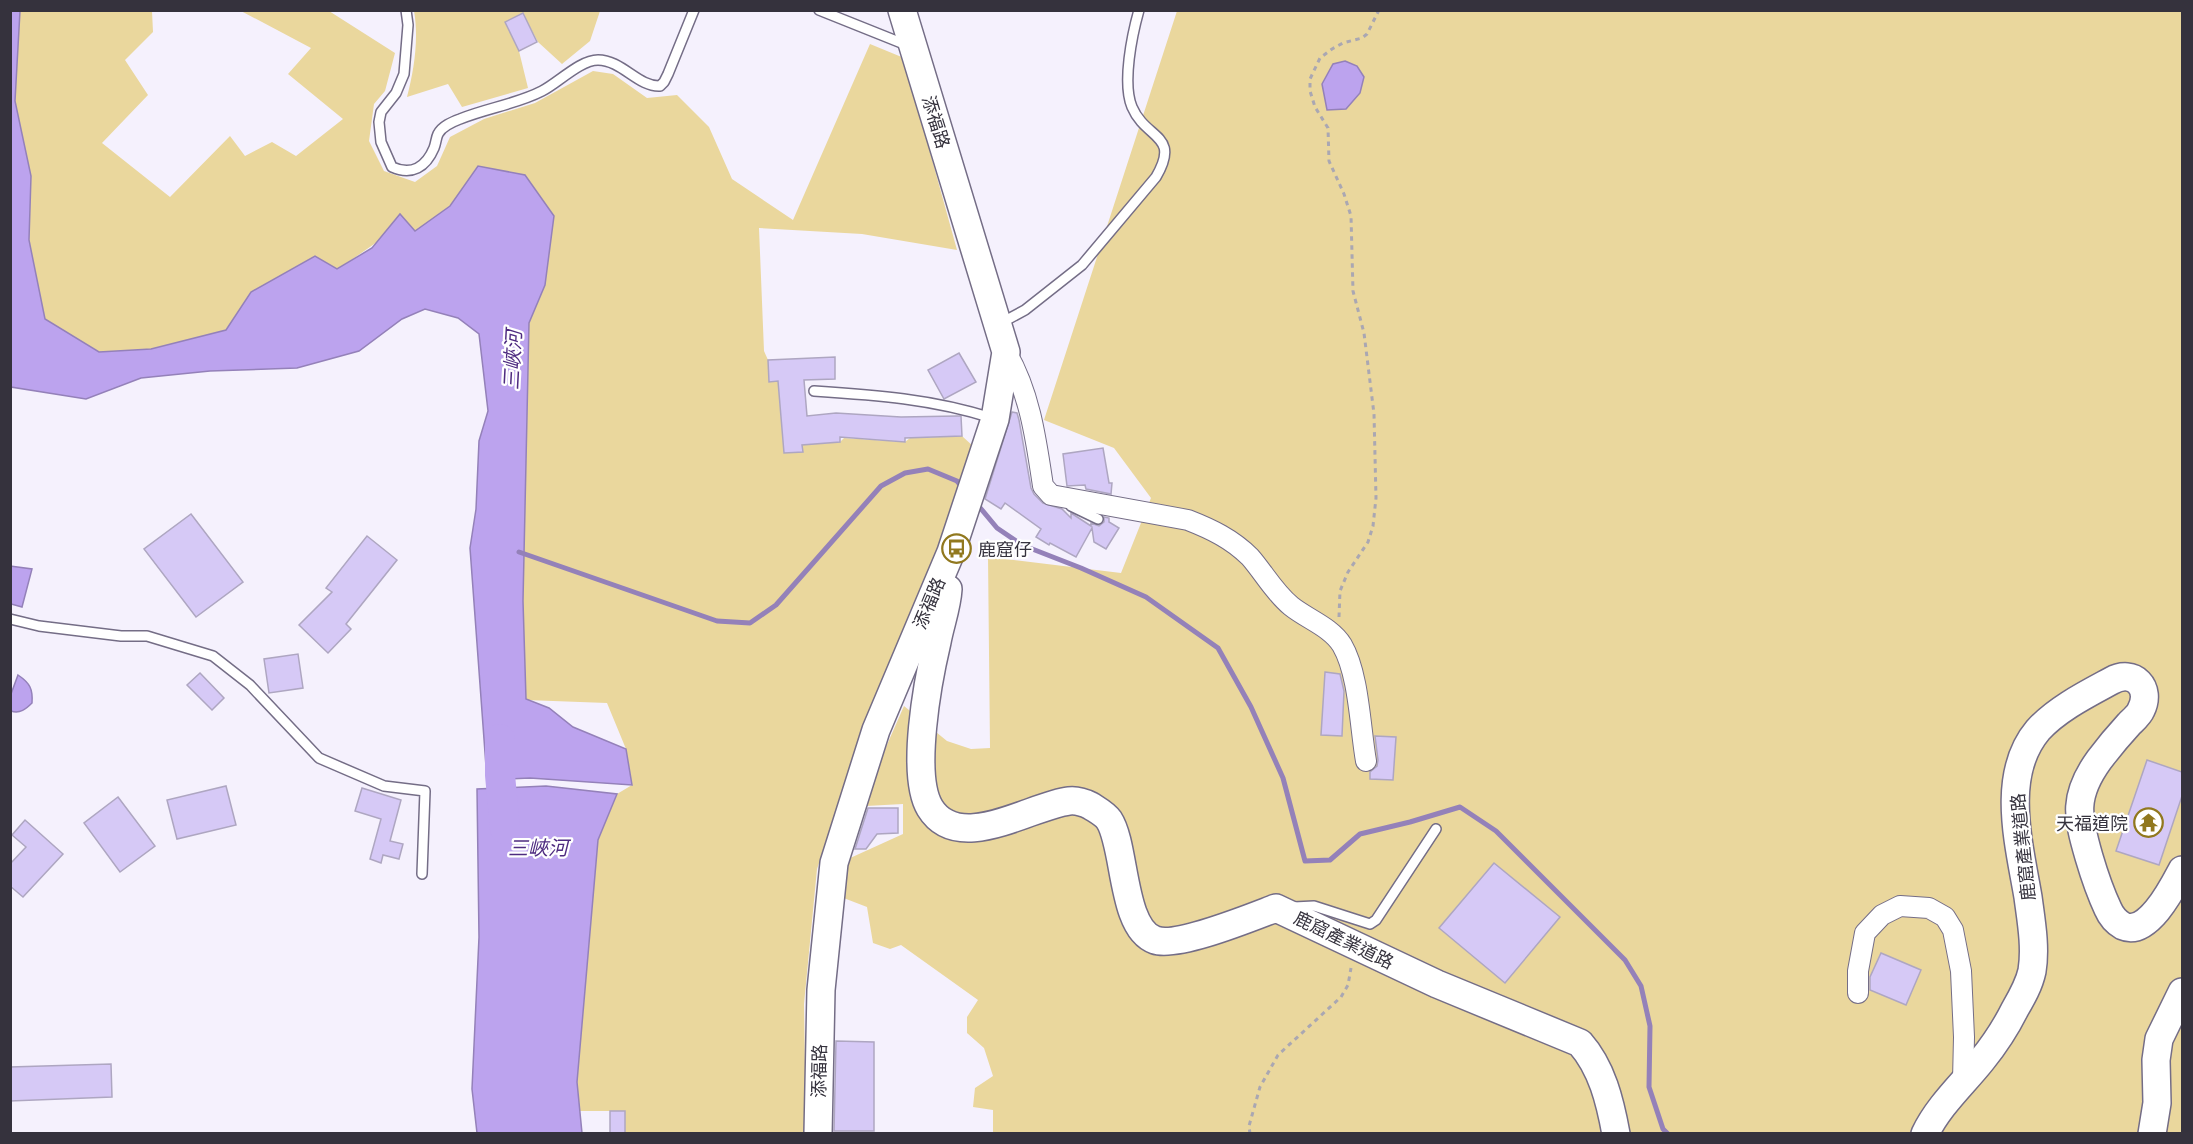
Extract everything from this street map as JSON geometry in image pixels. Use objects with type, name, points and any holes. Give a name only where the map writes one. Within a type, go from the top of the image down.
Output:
[{"type":"street","name":"添福路","points":[[818,1134],[821,990],[834,863],[876,730],[951,552],[994,419],[1006,352],[902,10]]},
{"type":"street","points":[[1006,352],[1017,371],[1026,395],[1043,486],[1051,495],[1188,520],[1233,542],[1251,559],[1272,587],[1289,604],[1325,628],[1341,643],[1348,659],[1356,691],[1366,761]]},
{"type":"street","name":"鹿窟產業道路","points":[[951,552],[948,594],[936,644],[924,718],[921,767],[923,790],[930,808],[940,819],[953,825],[969,828],[990,826],[1015,819],[1046,806],[1071,801],[1085,803],[1109,819],[1116,840],[1127,894],[1145,934],[1155,940],[1179,941],[1276,908],[1437,984],[1580,1043],[1592,1056],[1602,1080],[1616,1134]]},
{"type":"street","name":"鹿窟產業道路","points":[[1925,1134],[1929,1125],[1983,1060],[2005,1027],[2026,991],[2032,970],[2033,944],[2030,914],[2016,810],[2016,775],[2026,749],[2039,730],[2064,709],[2121,676],[2133,677],[2142,685],[2145,698],[2141,711],[2099,760],[2083,786],[2079,824],[2095,876],[2109,912],[2117,922],[2127,927],[2137,927],[2147,922],[2158,909],[2182,870]]},
{"type":"street","points":[[1858,993],[1858,971],[1865,933],[1882,915],[1900,906],[1929,908],[1945,917],[1953,930],[1961,971],[1964,1037],[1963,1082]]},
{"type":"street","points":[[2152,1134],[2157,1103],[2156,1060],[2159,1039],[2182,992]]},
{"type":"lane","points":[[406,10],[408,26],[404,74],[396,93],[381,112],[379,132],[392,167],[400,171],[412,172],[420,168],[428,158],[443,128],[486,108],[542,91],[586,63],[596,60],[609,62],[648,84],[660,86],[668,74],[694,10]]},
{"type":"lane","points":[[819,10],[914,48]]},
{"type":"lane","points":[[999,324],[1032,305],[1082,265],[1156,177],[1165,162],[1164,147],[1140,121],[1132,107],[1129,95],[1134,28],[1139,10]]},
{"type":"lane","points":[[814,391],[902,397],[967,410],[994,419]]},
{"type":"lane","points":[[1051,495],[1098,519]]},
{"type":"lane","points":[[10,619],[39,626],[121,636],[147,636],[213,656],[250,685],[319,758],[384,786],[425,791],[422,874]]},
{"type":"lane","points":[[1276,908],[1314,906],[1370,924],[1376,920],[1436,829]]},
{"type":"path","points":[[1341,643],[1340,591],[1348,572],[1368,542],[1373,526],[1376,498],[1374,414],[1364,333],[1353,291],[1351,216],[1329,161],[1328,128],[1315,107],[1310,91],[1310,79],[1320,58],[1343,43],[1362,38],[1367,34],[1378,10]]},
{"type":"path","points":[[1250,1134],[1249,1126],[1260,1087],[1278,1055],[1341,997],[1348,985],[1352,945]]},
{"type":"shaded area","points":[[20,11],[152,11],[153,32],[125,60],[148,95],[102,143],[170,197],[230,136],[245,156],[272,142],[296,156],[343,119],[288,74],[311,48],[241,11],[329,11],[395,53],[385,91],[374,104],[369,141],[384,171],[415,182],[437,166],[450,137],[484,119],[535,103],[593,71],[613,74],[647,98],[677,95],[709,127],[732,179],[793,220],[870,44],[904,58],[957,250],[862,234],[759,228],[764,351],[768,360],[769,381],[778,381],[784,453],[803,452],[802,445],[840,442],[844,438],[905,442],[910,438],[962,436],[974,447],[935,565],[863,730],[817,869],[804,1004],[806,1133],[625,1133],[625,1111],[580,1111],[577,1082],[598,840],[617,794],[632,785],[626,749],[607,703],[526,700],[523,601],[529,323],[545,285],[478,166],[450,206],[415,232],[400,215],[377,242],[337,270],[315,256],[251,292],[226,330],[151,349],[99,352],[45,319],[29,240],[31,176],[15,101]]},
{"type":"shaded area","points":[[414,11],[600,11],[590,41],[562,64],[538,42],[523,14],[505,22],[519,51],[528,88],[462,107],[448,84],[407,97],[415,54]]},
{"type":"shaded area","points":[[1177,11],[2182,11],[2182,1133],[993,1133],[993,1110],[973,1107],[975,1088],[993,1076],[984,1048],[967,1033],[967,1017],[978,1000],[901,945],[890,949],[873,943],[867,907],[841,897],[848,859],[903,834],[903,804],[866,806],[879,763],[904,706],[947,741],[971,749],[990,748],[988,557],[1121,573],[1151,498],[1114,448],[1044,420]]},
{"type":"water","points":[[10,11],[20,11],[15,101],[31,176],[29,240],[45,319],[99,352],[151,349],[226,330],[251,292],[315,256],[337,269],[372,248],[400,214],[415,231],[450,206],[478,166],[525,175],[554,216],[545,285],[529,323],[523,601],[526,699],[549,708],[573,727],[626,749],[632,785],[530,778],[487,780],[470,548],[476,509],[479,441],[488,411],[479,334],[458,318],[425,309],[402,319],[359,351],[297,368],[210,371],[141,378],[86,399],[11,387]]},
{"type":"water","points":[[1345,61],[1357,66],[1364,77],[1360,93],[1346,109],[1327,110],[1322,84],[1333,64]]},
{"type":"water","points":[[10,566],[32,569],[22,607],[11,604]]},
{"type":"water","points":[[18,675],[30,687],[32,703],[23,710],[14,712],[11,711],[11,694]]},
{"type":"water","name":"三峽河","points":[[546,786],[617,794],[598,840],[577,1082],[582,1133],[477,1133],[472,1089],[479,937],[477,789]]},
{"type":"building","points":[[523,13],[537,42],[519,51],[505,22]]},
{"type":"building","points":[[959,353],[976,382],[944,399],[928,370]]},
{"type":"building","points":[[835,357],[835,379],[804,380],[807,416],[836,413],[901,417],[961,416],[962,436],[905,438],[905,442],[840,437],[840,442],[802,445],[803,452],[784,453],[778,381],[769,382],[768,360]]},
{"type":"building","points":[[1012,412],[1017,413],[1019,420],[1034,494],[1043,503],[1062,509],[1071,518],[1071,513],[1091,526],[1091,523],[1099,526],[1104,522],[1104,517],[1109,518],[1109,522],[1119,528],[1106,549],[1094,542],[1092,528],[1076,557],[1036,537],[1041,529],[1005,503],[1001,509],[985,499]]},
{"type":"building","points":[[1103,448],[1109,483],[1112,483],[1111,494],[1086,489],[1085,485],[1067,486],[1063,454]]},
{"type":"building","points":[[191,514],[243,582],[196,617],[144,549]]},
{"type":"building","points":[[367,536],[397,560],[346,624],[351,629],[328,653],[299,625],[332,592],[326,588]]},
{"type":"building","points":[[298,654],[303,688],[269,693],[264,659]]},
{"type":"building","points":[[1325,672],[1340,674],[1344,691],[1342,736],[1321,735]]},
{"type":"building","points":[[200,673],[224,698],[212,710],[187,685]]},
{"type":"building","points":[[1375,736],[1396,737],[1393,780],[1370,779],[1370,772],[1377,766],[1378,760]]},
{"type":"building","name":"天福道院","points":[[2147,760],[2182,772],[2182,796],[2159,865],[2116,851]]},
{"type":"building","points":[[226,786],[236,825],[177,839],[167,800]]},
{"type":"building","points":[[362,788],[401,800],[390,841],[403,844],[399,859],[383,855],[381,863],[370,859],[381,819],[355,811]]},
{"type":"building","points":[[118,797],[155,846],[120,872],[84,823]]},
{"type":"building","points":[[868,808],[898,808],[898,833],[877,834],[866,849],[855,849]]},
{"type":"building","points":[[25,820],[63,854],[23,897],[10,886],[10,864],[26,847],[12,835]]},
{"type":"building","points":[[1494,863],[1560,917],[1505,983],[1439,928]]},
{"type":"building","points":[[1881,953],[1921,970],[1906,1005],[1870,990],[1870,977]]},
{"type":"building","points":[[836,1041],[874,1042],[874,1131],[834,1131]]},
{"type":"building","points":[[111,1064],[112,1097],[10,1101],[10,1067]]},
{"type":"building","points":[[610,1111],[625,1111],[625,1134],[610,1134]]},
{"type":"waterway","points":[[519,552],[717,621],[750,623],[776,605],[881,486],[905,473],[928,469],[957,481],[963,488]]},
{"type":"waterway","points":[[977,504],[997,528],[1022,545],[1146,597],[1218,648],[1251,707],[1283,778],[1305,861],[1330,860],[1360,834],[1460,807],[1496,831],[1625,960],[1641,986],[1650,1026],[1649,1087],[1663,1129],[1668,1134]]},
{"type":"waterway","name":"三峽河","points":[[500,739],[500,775],[505,829]]},
{"type":"place","name":"鹿窟仔","points":[[957,549]]},
{"type":"place","name":"天福道院","points":[[2149,823]]}]
